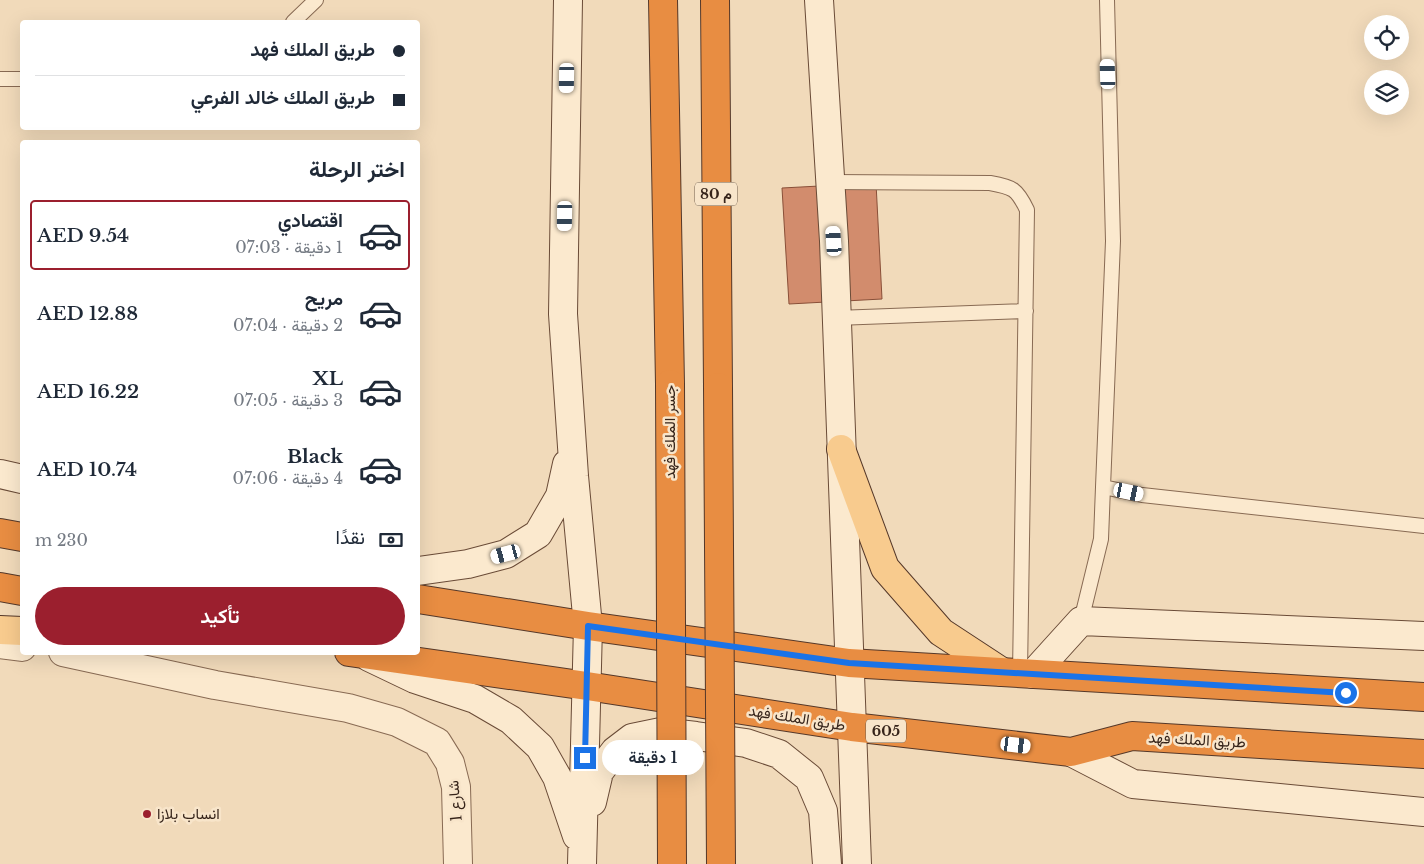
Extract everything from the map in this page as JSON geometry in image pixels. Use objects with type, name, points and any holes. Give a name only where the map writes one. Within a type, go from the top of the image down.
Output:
[{"type":"highway","name":"جسر الملك فهد","points":[[663,0],[670,384],[672,864]]},
{"type":"highway","name":"م 80","points":[[715,0],[722,864]]},
{"type":"highway","points":[[0,533],[20,537]]},
{"type":"highway","points":[[0,587],[20,591]]},
{"type":"highway","points":[[420,599],[588,626],[849,663],[1424,697]]},
{"type":"highway","name":"طريق الملك فهد","points":[[364,655],[587,686],[852,727],[1071,752],[1132,736],[1424,754]]},
{"type":"main road","points":[[568,0],[563,314],[588,626],[582,857]]},
{"type":"main road","points":[[819,0],[836,318],[857,864]]},
{"type":"main road","points":[[420,571],[468,564],[506,554],[538,534],[560,496],[572,443]]},
{"type":"main road","points":[[841,450],[885,568],[941,632],[1018,673],[1081,621],[1424,636]]},
{"type":"main road","points":[[0,474],[20,479]]},
{"type":"main road","points":[[0,630],[20,631]]},
{"type":"main road","points":[[0,644],[20,647]]},
{"type":"main road","name":"شارع 1","points":[[77,655],[215,684],[348,708],[397,722],[437,742],[450,763],[456,787],[458,864]]},
{"type":"main road","points":[[359,655],[415,679],[474,699],[511,720],[540,747],[557,777],[582,857]]},
{"type":"main road","points":[[582,857],[599,772],[615,751],[632,738],[661,732],[746,743],[780,754],[809,778],[823,811],[826,864]]},
{"type":"main road","points":[[1071,752],[1133,784],[1424,812]]},
{"type":"lane","points":[[295,20],[316,0]]},
{"type":"lane","points":[[1081,621],[1101,539],[1113,241],[1107,0]]},
{"type":"lane","points":[[0,79],[20,79]]},
{"type":"lane","points":[[830,182],[990,183],[1010,187],[1020,197],[1027,210],[1018,673]]},
{"type":"lane","points":[[836,318],[1026,311]]},
{"type":"lane","points":[[1103,487],[1142,495],[1424,526]]},
{"type":"building","points":[[876,183],[882,299],[789,304],[782,188]]},
{"type":"place","name":"انساب بلازا","points":[[147,814]]},
{"type":"route","points":[[585,758],[588,626],[849,663],[1346,693]]}]
